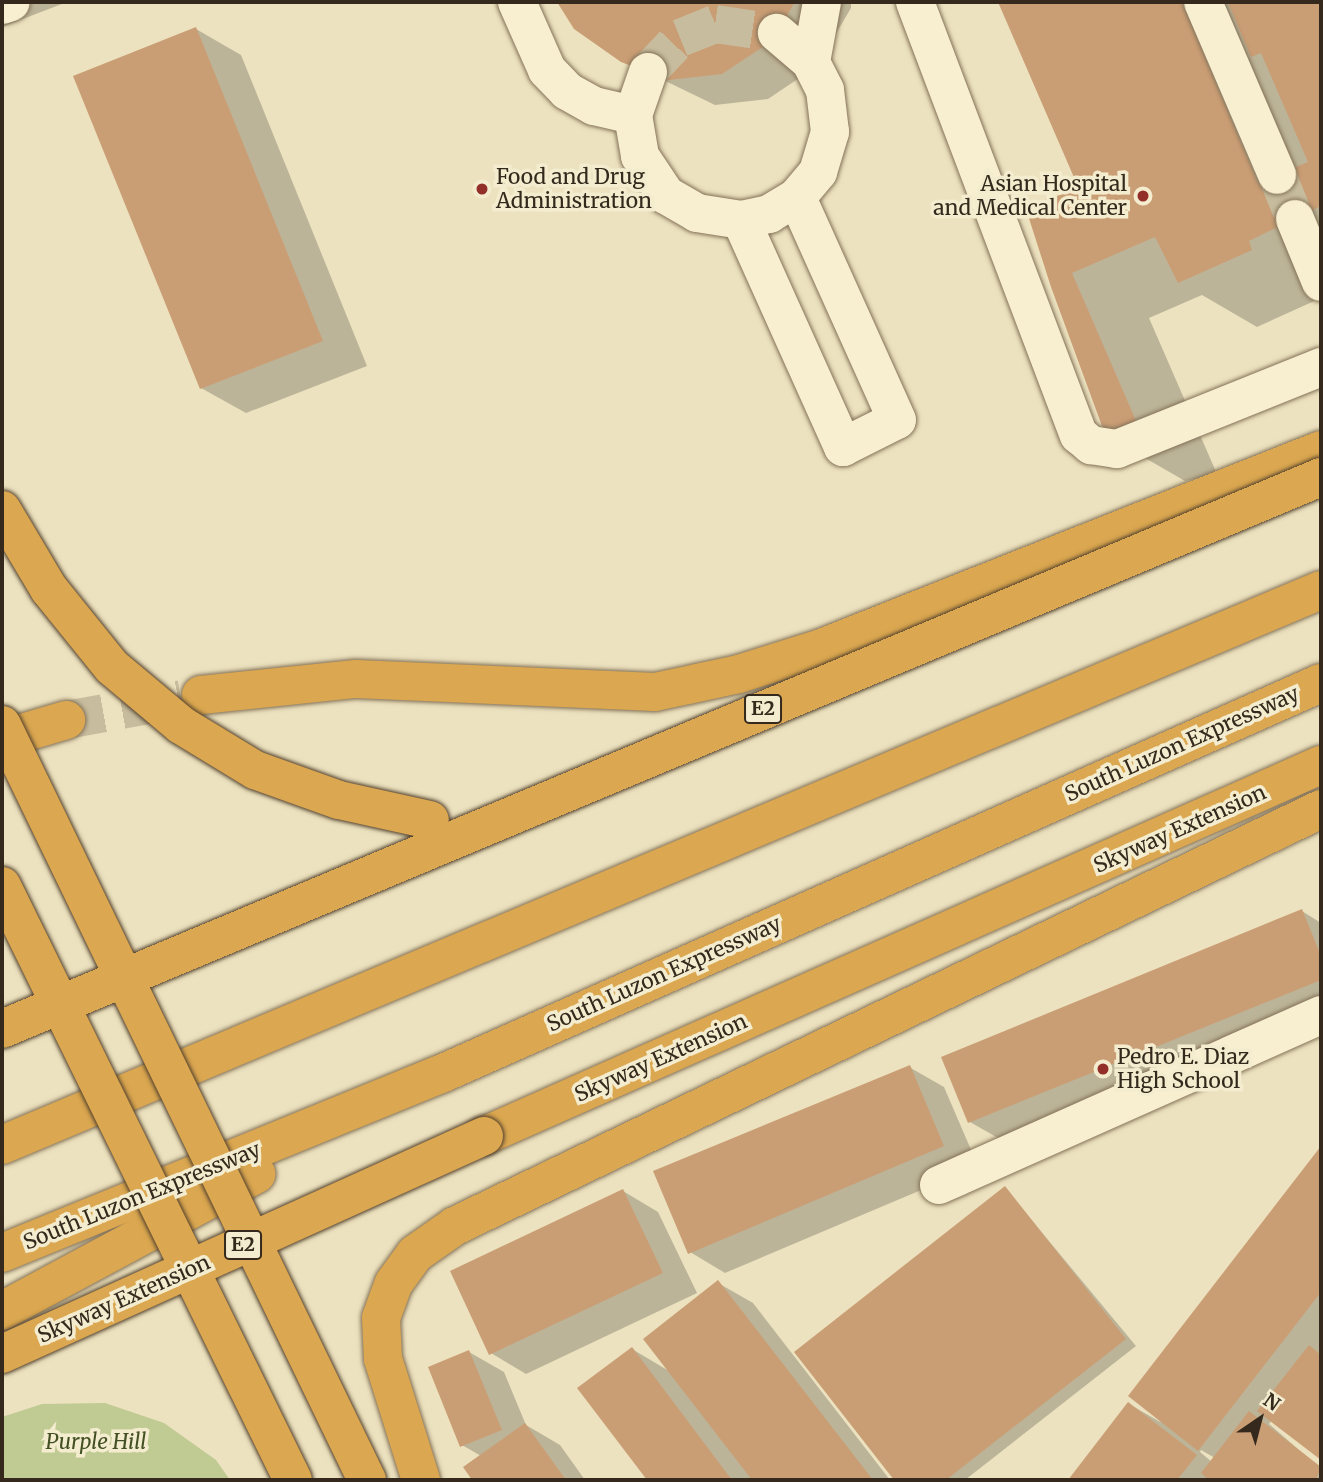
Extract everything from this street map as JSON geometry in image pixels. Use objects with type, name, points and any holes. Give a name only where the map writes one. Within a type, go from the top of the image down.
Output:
[{"type":"highway","points":[[201,695],[356,679],[655,692],[739,674],[832,644],[1321,450]]},
{"type":"highway","name":"E2","points":[[2,1029],[1321,477]]},
{"type":"highway","points":[[2,510],[50,589],[113,667],[181,725],[255,770],[340,800],[430,820],[468,820],[540,814],[631,783],[1321,492]]},
{"type":"highway","points":[[2,1145],[1117,681],[1321,590]]},
{"type":"highway","name":"South Luzon Expressway","points":[[2,1253],[442,1074],[1321,682]]},
{"type":"highway","points":[[2,739],[66,720]]},
{"type":"highway","points":[[2,725],[367,1480]]},
{"type":"highway","name":"Skyway Extension","points":[[2,1354],[1321,765]]},
{"type":"highway","points":[[421,1480],[383,1359],[382,1318],[394,1283],[415,1254],[454,1226],[1321,809]]},
{"type":"highway","points":[[2,886],[293,1480]]},
{"type":"highway","points":[[2,1311],[442,1074]]},
{"type":"lane","points":[[2,5],[11,2]]},
{"type":"lane","points":[[517,2],[547,70],[567,91],[594,106],[633,115]]},
{"type":"lane","points":[[811,62],[822,2]]},
{"type":"lane","points":[[915,2],[1079,435],[1091,445],[1117,449],[1321,367]]},
{"type":"lane","points":[[1203,2],[1277,175]]},
{"type":"lane","points":[[648,72],[633,115],[640,156],[666,195],[696,214],[741,220],[797,197],[818,172],[830,132],[825,90],[811,62],[777,33]]},
{"type":"lane","points":[[741,220],[843,447],[897,420],[797,197]]},
{"type":"lane","points":[[1295,219],[1321,282]]},
{"type":"lane","points":[[939,1185],[1321,1016]]},
{"type":"green space","name":"Purple Hill","points":[[105,1403],[164,1423],[216,1460],[230,1480],[2,1480],[2,1417],[42,1404]]},
{"type":"building","points":[[557,2],[795,2],[772,41],[722,74],[669,80],[621,62],[574,29]]},
{"type":"building","points":[[998,2],[1182,2],[1258,183],[1308,162],[1261,53],[1251,57],[1228,2],[1321,2],[1321,206],[1249,241],[1252,250],[1178,283],[1155,237],[1072,273],[1140,430],[1106,437],[1051,287],[1025,206],[1079,189]]},
{"type":"building","points":[[196,27],[323,341],[200,389],[73,76]]},
{"type":"building","points":[[1302,909],[1321,956],[1321,980],[968,1123],[941,1057]]},
{"type":"building","points":[[910,1065],[944,1146],[688,1254],[653,1171]]},
{"type":"building","points":[[1321,1146],[1321,1292],[1198,1451],[1128,1396]]},
{"type":"building","points":[[1005,1186],[1126,1339],[946,1480],[894,1480],[794,1352]]},
{"type":"building","points":[[623,1189],[663,1273],[489,1355],[450,1271]]},
{"type":"building","points":[[718,1280],[873,1480],[752,1480],[643,1339]]},
{"type":"building","points":[[1309,1345],[1321,1355],[1321,1460],[1257,1411]]},
{"type":"building","points":[[632,1347],[732,1480],[647,1480],[577,1388]]},
{"type":"building","points":[[469,1350],[502,1430],[460,1447],[428,1367]]},
{"type":"building","points":[[1128,1402],[1197,1455],[1177,1480],[1068,1480]]},
{"type":"building","points":[[1249,1411],[1321,1467],[1316,1480],[1209,1480],[1201,1473]]},
{"type":"building","points":[[525,1423],[566,1480],[472,1480],[463,1467]]},
{"type":"tunnel","points":[[648,72],[680,38],[715,24],[777,33]]},
{"type":"tunnel","points":[[1277,175],[1295,219]]},
{"type":"tunnel","points":[[66,720],[181,699]]},
{"type":"place","name":"Food and Drug Administration","points":[[482,189]]},
{"type":"place","name":"Asian Hospital and Medical Center","points":[[1143,196]]},
{"type":"place","name":"Pedro E. Diaz High School","points":[[1103,1069]]}]
